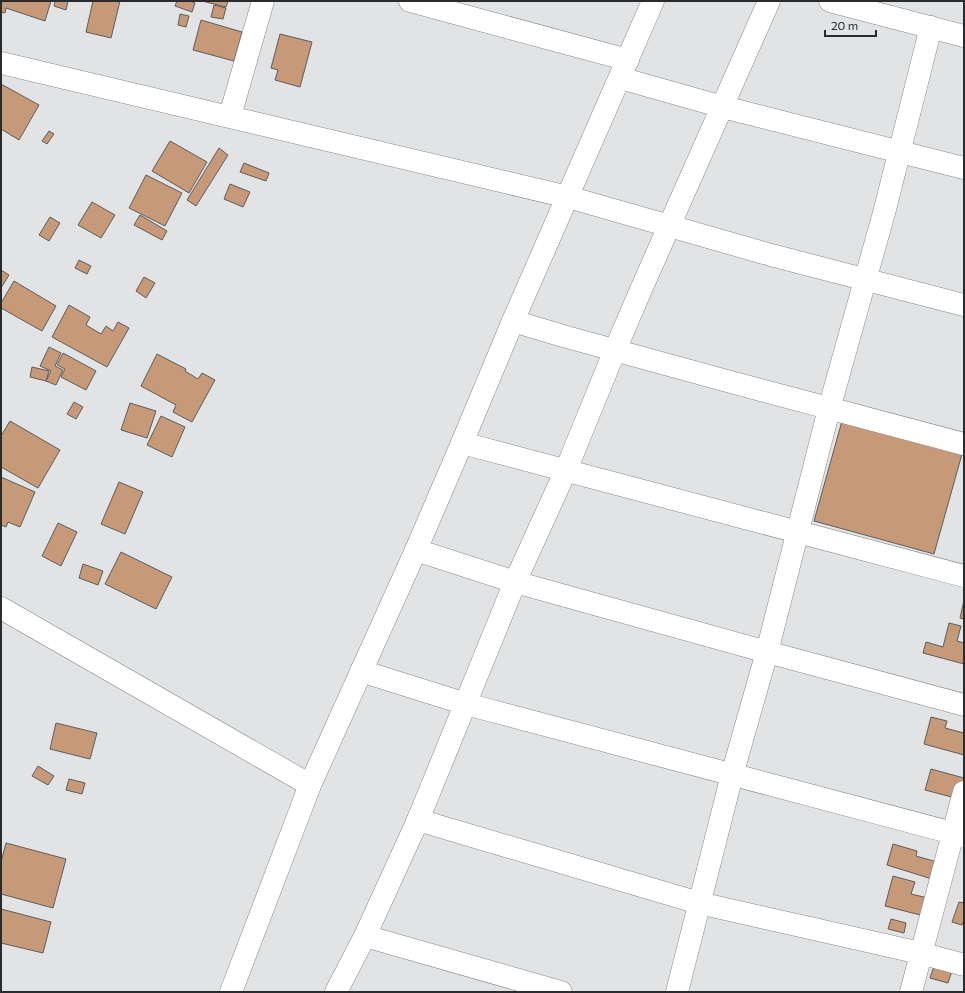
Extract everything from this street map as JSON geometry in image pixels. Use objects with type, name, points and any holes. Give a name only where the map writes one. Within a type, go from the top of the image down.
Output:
[{"type":"street","points":[[230,116],[263,1]]},
{"type":"street","points":[[410,1],[624,69],[722,107],[964,168]]},
{"type":"street","points":[[231,992],[310,785],[416,550],[513,321],[653,1]]},
{"type":"street","points":[[336,992],[365,936],[418,820],[514,582],[566,470],[614,350],[769,1]]},
{"type":"street","points":[[830,1],[964,36]]},
{"type":"street","points":[[676,992],[698,903],[766,652],[829,409],[901,152],[931,27]]},
{"type":"street","points":[[1,63],[568,197],[669,226],[964,305]]},
{"type":"street","points":[[513,321],[829,409],[964,444]]},
{"type":"street","points":[[462,444],[566,470],[964,576]]},
{"type":"street","points":[[416,550],[514,582],[964,705]]},
{"type":"street","points":[[1,608],[310,785]]},
{"type":"street","points":[[361,671],[466,704],[959,834]]},
{"type":"street","points":[[911,992],[920,953],[959,834],[964,792]]},
{"type":"street","points":[[418,820],[698,903],[920,953],[964,965]]},
{"type":"street","points":[[365,936],[561,992]]},
{"type":"building","points":[[1,1],[51,1],[45,21],[6,8],[5,13],[1,12]]},
{"type":"building","points":[[55,1],[68,1],[66,10],[54,6]]},
{"type":"building","points":[[93,1],[120,1],[111,38],[86,32]]},
{"type":"building","points":[[177,1],[190,1],[195,3],[192,12],[175,6]]},
{"type":"building","points":[[202,1],[228,1],[226,7]]},
{"type":"building","points":[[214,5],[226,8],[223,19],[211,17]]},
{"type":"building","points":[[180,14],[189,16],[186,27],[178,25]]},
{"type":"building","points":[[201,20],[242,32],[234,61],[193,50]]},
{"type":"building","points":[[280,34],[312,42],[300,87],[275,80],[278,70],[271,68]]},
{"type":"building","points":[[1,84],[39,105],[19,140],[1,129]]},
{"type":"building","points":[[49,131],[54,134],[47,144],[42,141]]},
{"type":"building","points":[[170,141],[207,162],[189,193],[152,171]]},
{"type":"building","points":[[219,148],[228,155],[196,206],[187,200]]},
{"type":"building","points":[[244,163],[269,173],[266,181],[240,172]]},
{"type":"building","points":[[146,175],[182,193],[165,226],[129,208]]},
{"type":"building","points":[[230,184],[250,192],[243,207],[224,199]]},
{"type":"building","points":[[92,202],[115,215],[101,238],[78,225]]},
{"type":"building","points":[[140,215],[167,231],[162,240],[134,225]]},
{"type":"building","points":[[50,217],[60,223],[49,241],[39,235]]},
{"type":"building","points":[[79,260],[91,266],[87,274],[75,268]]},
{"type":"building","points":[[1,270],[9,275],[1,288]]},
{"type":"building","points":[[144,277],[155,283],[146,298],[136,291]]},
{"type":"building","points":[[14,281],[56,306],[42,331],[1,308],[1,303]]},
{"type":"building","points":[[69,305],[90,317],[86,325],[101,334],[106,326],[113,331],[118,322],[129,328],[107,367],[52,337]]},
{"type":"building","points":[[49,347],[61,353],[55,366],[63,370],[56,385],[46,381],[51,371],[40,366]]},
{"type":"building","points":[[63,353],[96,371],[86,390],[61,377],[65,369],[57,365]]},
{"type":"building","points":[[157,354],[186,369],[185,371],[198,379],[202,373],[215,380],[192,422],[173,412],[176,405],[141,386]]},
{"type":"building","points":[[32,367],[49,371],[46,381],[30,377]]},
{"type":"building","points":[[74,402],[83,407],[76,419],[67,414]]},
{"type":"building","points":[[130,403],[156,411],[147,438],[121,430]]},
{"type":"building","points":[[161,416],[185,427],[172,457],[147,445]]},
{"type":"building","points":[[10,421],[60,450],[38,488],[1,467],[1,436]]},
{"type":"building","points":[[842,421],[962,454],[934,554],[814,521]]},
{"type":"building","points":[[1,477],[35,492],[20,527],[8,522],[6,527],[1,525]]},
{"type":"building","points":[[119,482],[143,492],[125,534],[101,524]]},
{"type":"building","points":[[58,523],[77,532],[61,566],[42,556]]},
{"type":"building","points":[[121,552],[172,577],[156,609],[105,584]]},
{"type":"building","points":[[83,564],[103,571],[98,585],[79,578]]},
{"type":"building","points":[[964,600],[964,619],[960,618]]},
{"type":"building","points":[[949,623],[961,626],[957,641],[964,643],[964,664],[923,653],[926,642],[943,647]]},
{"type":"building","points":[[931,717],[947,721],[945,728],[964,733],[964,755],[924,744]]},
{"type":"building","points":[[56,723],[97,733],[90,759],[50,749]]},
{"type":"building","points":[[38,766],[54,776],[48,785],[32,776]]},
{"type":"building","points":[[931,769],[964,778],[959,799],[925,790]]},
{"type":"building","points":[[69,779],[85,783],[82,794],[66,790]]},
{"type":"building","points":[[6,843],[66,859],[53,908],[1,894],[1,862]]},
{"type":"building","points":[[893,844],[917,851],[916,856],[937,862],[932,879],[887,865]]},
{"type":"building","points":[[893,876],[915,882],[911,894],[932,899],[928,917],[885,906]]},
{"type":"building","points":[[959,902],[964,903],[964,920],[962,925],[952,922]]},
{"type":"building","points":[[1,909],[51,922],[43,953],[1,943]]},
{"type":"building","points":[[891,919],[906,923],[904,933],[888,929]]},
{"type":"building","points":[[935,963],[953,968],[948,983],[930,978]]}]
